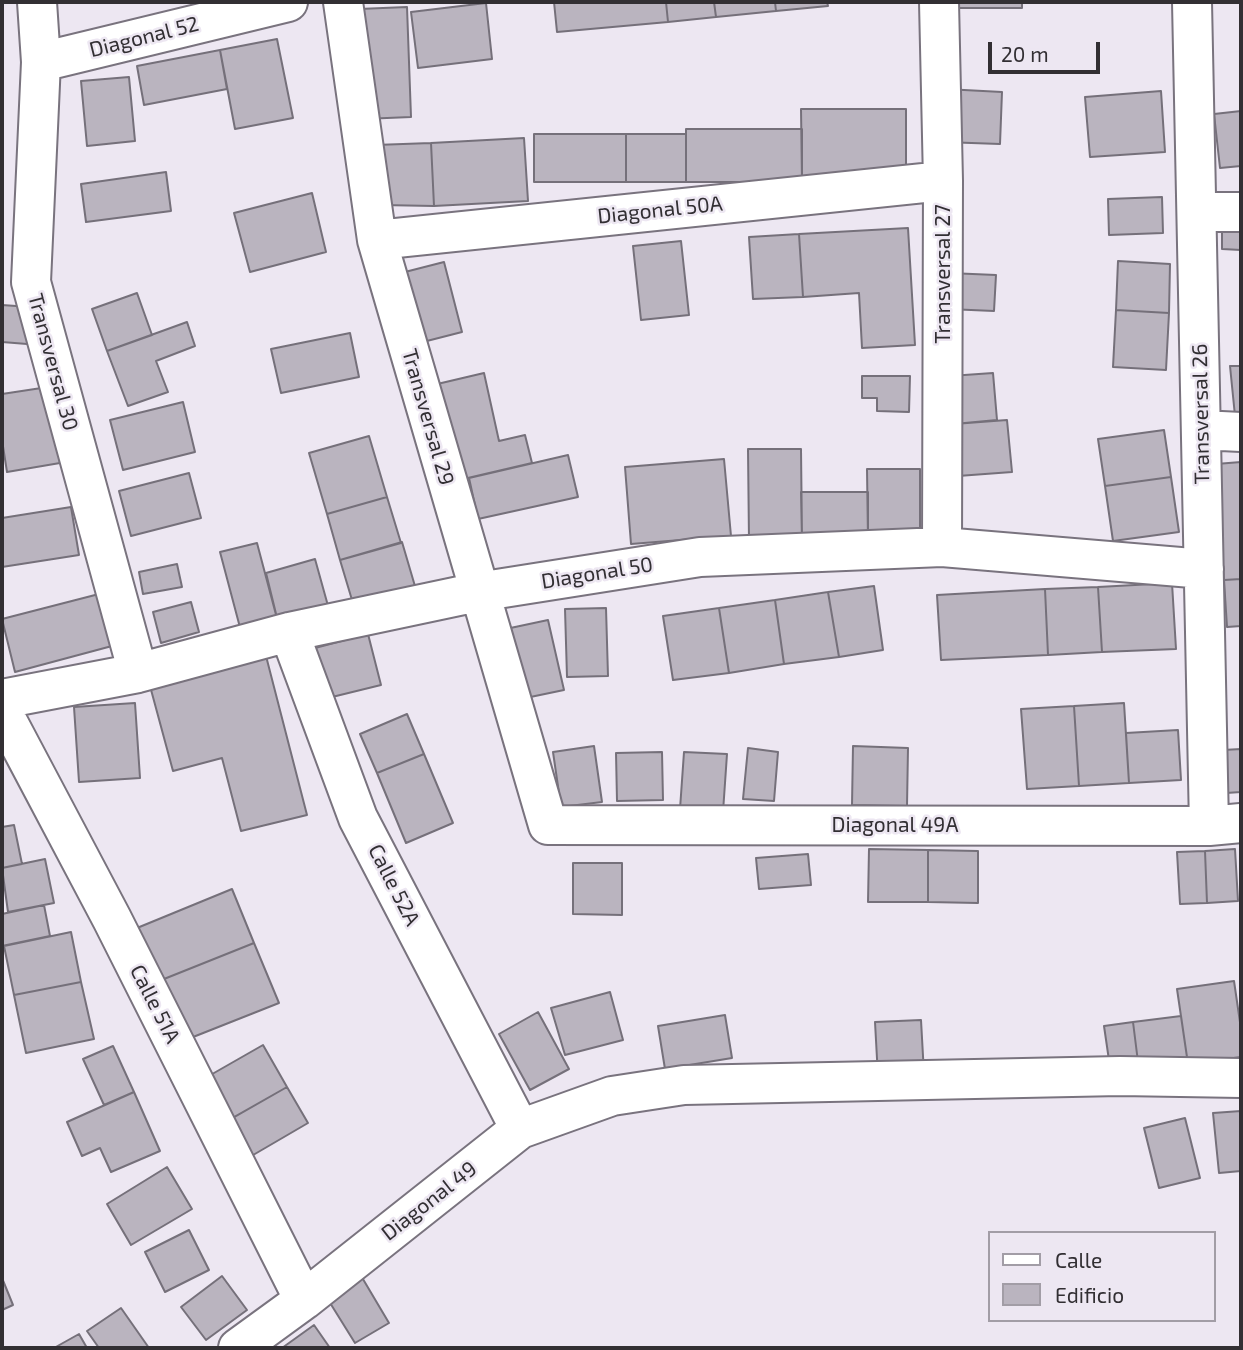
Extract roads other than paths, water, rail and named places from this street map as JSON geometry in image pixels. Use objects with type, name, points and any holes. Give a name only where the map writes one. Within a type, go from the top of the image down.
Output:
[{"type":"street","name":"Transversal 30","points":[[37,2],[41,62],[16,280],[138,673]]},
{"type":"street","name":"Diagonal 52","points":[[41,62],[288,2]]},
{"type":"street","name":"Transversal 29","points":[[343,2],[377,240],[548,825]]},
{"type":"street","name":"Transversal 27","points":[[939,2],[943,181],[942,547]]},
{"type":"street","name":"Transversal 26","points":[[1192,2],[1204,569],[1225,825]]},
{"type":"street","name":"Diagonal 50A","points":[[377,240],[943,181]]},
{"type":"street","points":[[1196,212],[1241,212]]},
{"type":"street","points":[[1201,430],[1241,432]]},
{"type":"street","name":"Diagonal 50","points":[[2,699],[138,673],[289,632],[478,592],[700,557],[942,547],[1204,569]]},
{"type":"street","name":"Calle 52A","points":[[289,632],[358,818],[520,1129]]},
{"type":"street","name":"Calle 51A","points":[[2,711],[118,932],[304,1300]]},
{"type":"street","name":"Diagonal 49A","points":[[548,825],[1225,825]]},
{"type":"street","name":"Diagonal 49","points":[[238,1348],[304,1300],[520,1129],[612,1096],[684,1085],[1120,1076],[1241,1078]]}]
